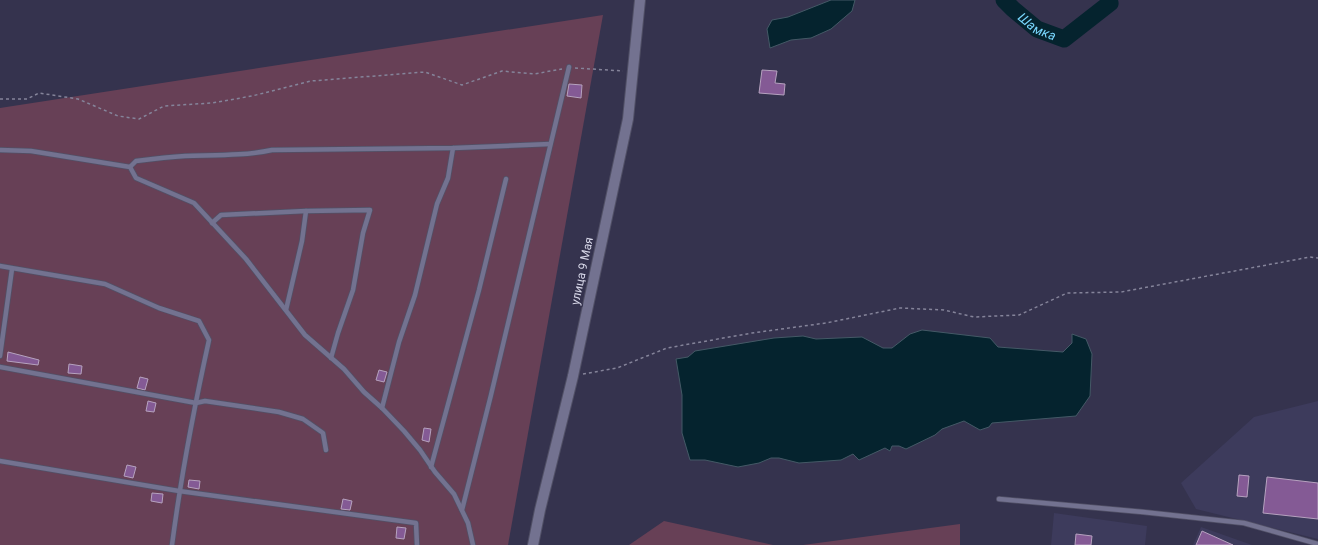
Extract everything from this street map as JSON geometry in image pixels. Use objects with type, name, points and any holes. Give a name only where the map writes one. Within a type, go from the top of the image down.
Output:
[{"type":"main road","name":"улица 9 Мая","points":[[533,545],[540,510],[573,376],[628,119],[640,0]]},
{"type":"lane","points":[[462,510],[569,67]]},
{"type":"lane","points":[[130,167],[136,161],[185,156],[215,156],[272,150],[453,148],[550,144]]},
{"type":"lane","points":[[382,408],[399,342],[414,295],[437,204],[448,178],[453,148]]},
{"type":"lane","points":[[0,150],[31,151],[130,167]]},
{"type":"lane","points":[[130,167],[136,178],[194,203],[246,260],[305,335],[344,369],[364,392],[382,408],[416,445],[431,467],[454,494],[468,523],[473,545]]},
{"type":"lane","points":[[431,467],[479,290],[506,179]]},
{"type":"lane","points":[[212,223],[221,215],[370,210],[363,233],[353,290],[331,358]]},
{"type":"lane","points":[[286,310],[302,241],[306,211]]},
{"type":"lane","points":[[0,266],[105,284],[159,308],[199,321],[209,340],[179,492],[172,545]]},
{"type":"lane","points":[[0,356],[12,269]]},
{"type":"lane","points":[[0,367],[196,403],[205,400],[279,412],[303,419],[323,433],[326,450]]},
{"type":"lane","points":[[0,461],[179,492],[416,523],[417,545]]},
{"type":"lane","points":[[999,499],[1244,523],[1318,544]]},
{"type":"path","points":[[0,99],[27,99],[39,93],[78,98],[118,116],[139,118],[164,106],[212,103],[252,96],[311,81],[425,72],[462,85],[502,71],[534,74],[569,67],[633,71]]},
{"type":"path","points":[[573,376],[617,368],[667,348],[752,333],[826,323],[900,308],[944,310],[974,318],[1019,316],[1067,292],[1122,292],[1310,257],[1318,258]]},
{"type":"shaded area","points":[[603,15],[508,545],[0,545],[0,108]]},
{"type":"shaded area","points":[[1318,401],[1318,539],[1196,509],[1181,483],[1254,417]]},
{"type":"shaded area","points":[[1054,513],[1147,526],[1145,545],[1051,545]]},
{"type":"shaded area","points":[[664,521],[773,545],[629,545]]},
{"type":"shaded area","points":[[960,524],[960,545],[803,545]]},
{"type":"shaded area","points":[[1201,527],[1252,545],[1193,545]]},
{"type":"water","points":[[831,0],[855,0],[852,11],[831,29],[811,38],[791,40],[770,48],[767,29],[772,20],[788,17]]},
{"type":"water","points":[[922,330],[990,338],[998,347],[1063,352],[1072,343],[1072,334],[1086,339],[1092,354],[1090,396],[1076,416],[992,423],[989,427],[980,430],[964,421],[942,429],[935,435],[906,449],[899,446],[892,446],[890,451],[885,448],[859,460],[853,454],[841,460],[799,463],[779,458],[771,458],[759,463],[738,467],[705,460],[690,460],[682,433],[682,395],[676,359],[688,357],[695,351],[774,338],[803,336],[816,339],[862,337],[883,348],[892,348],[910,334]]},
{"type":"building","points":[[762,70],[777,71],[775,83],[785,84],[784,95],[759,93]]},
{"type":"building","points":[[569,84],[582,85],[581,98],[567,96]]},
{"type":"building","points":[[8,352],[39,360],[38,365],[7,361]]},
{"type":"building","points":[[69,364],[82,366],[81,374],[68,373]]},
{"type":"building","points":[[379,370],[387,372],[384,382],[376,380]]},
{"type":"building","points":[[140,377],[148,379],[145,390],[137,388]]},
{"type":"building","points":[[148,401],[156,403],[154,412],[146,411]]},
{"type":"building","points":[[424,428],[431,429],[429,442],[422,440]]},
{"type":"building","points":[[127,465],[136,467],[133,478],[124,476]]},
{"type":"building","points":[[1239,475],[1249,476],[1247,497],[1237,496]]},
{"type":"building","points":[[1267,477],[1318,483],[1318,519],[1263,513]]},
{"type":"building","points":[[189,480],[200,481],[199,489],[188,487]]},
{"type":"building","points":[[152,493],[163,494],[162,503],[151,501]]},
{"type":"building","points":[[343,499],[352,501],[350,510],[341,509]]},
{"type":"building","points":[[397,527],[406,528],[404,539],[396,538]]},
{"type":"building","points":[[1202,531],[1233,545],[1196,545]]},
{"type":"building","points":[[1076,534],[1092,536],[1091,545],[1075,545]]},
{"type":"waterway","name":"Шамка","points":[[1004,0],[1037,29],[1064,39],[1110,3],[1109,0]]}]
